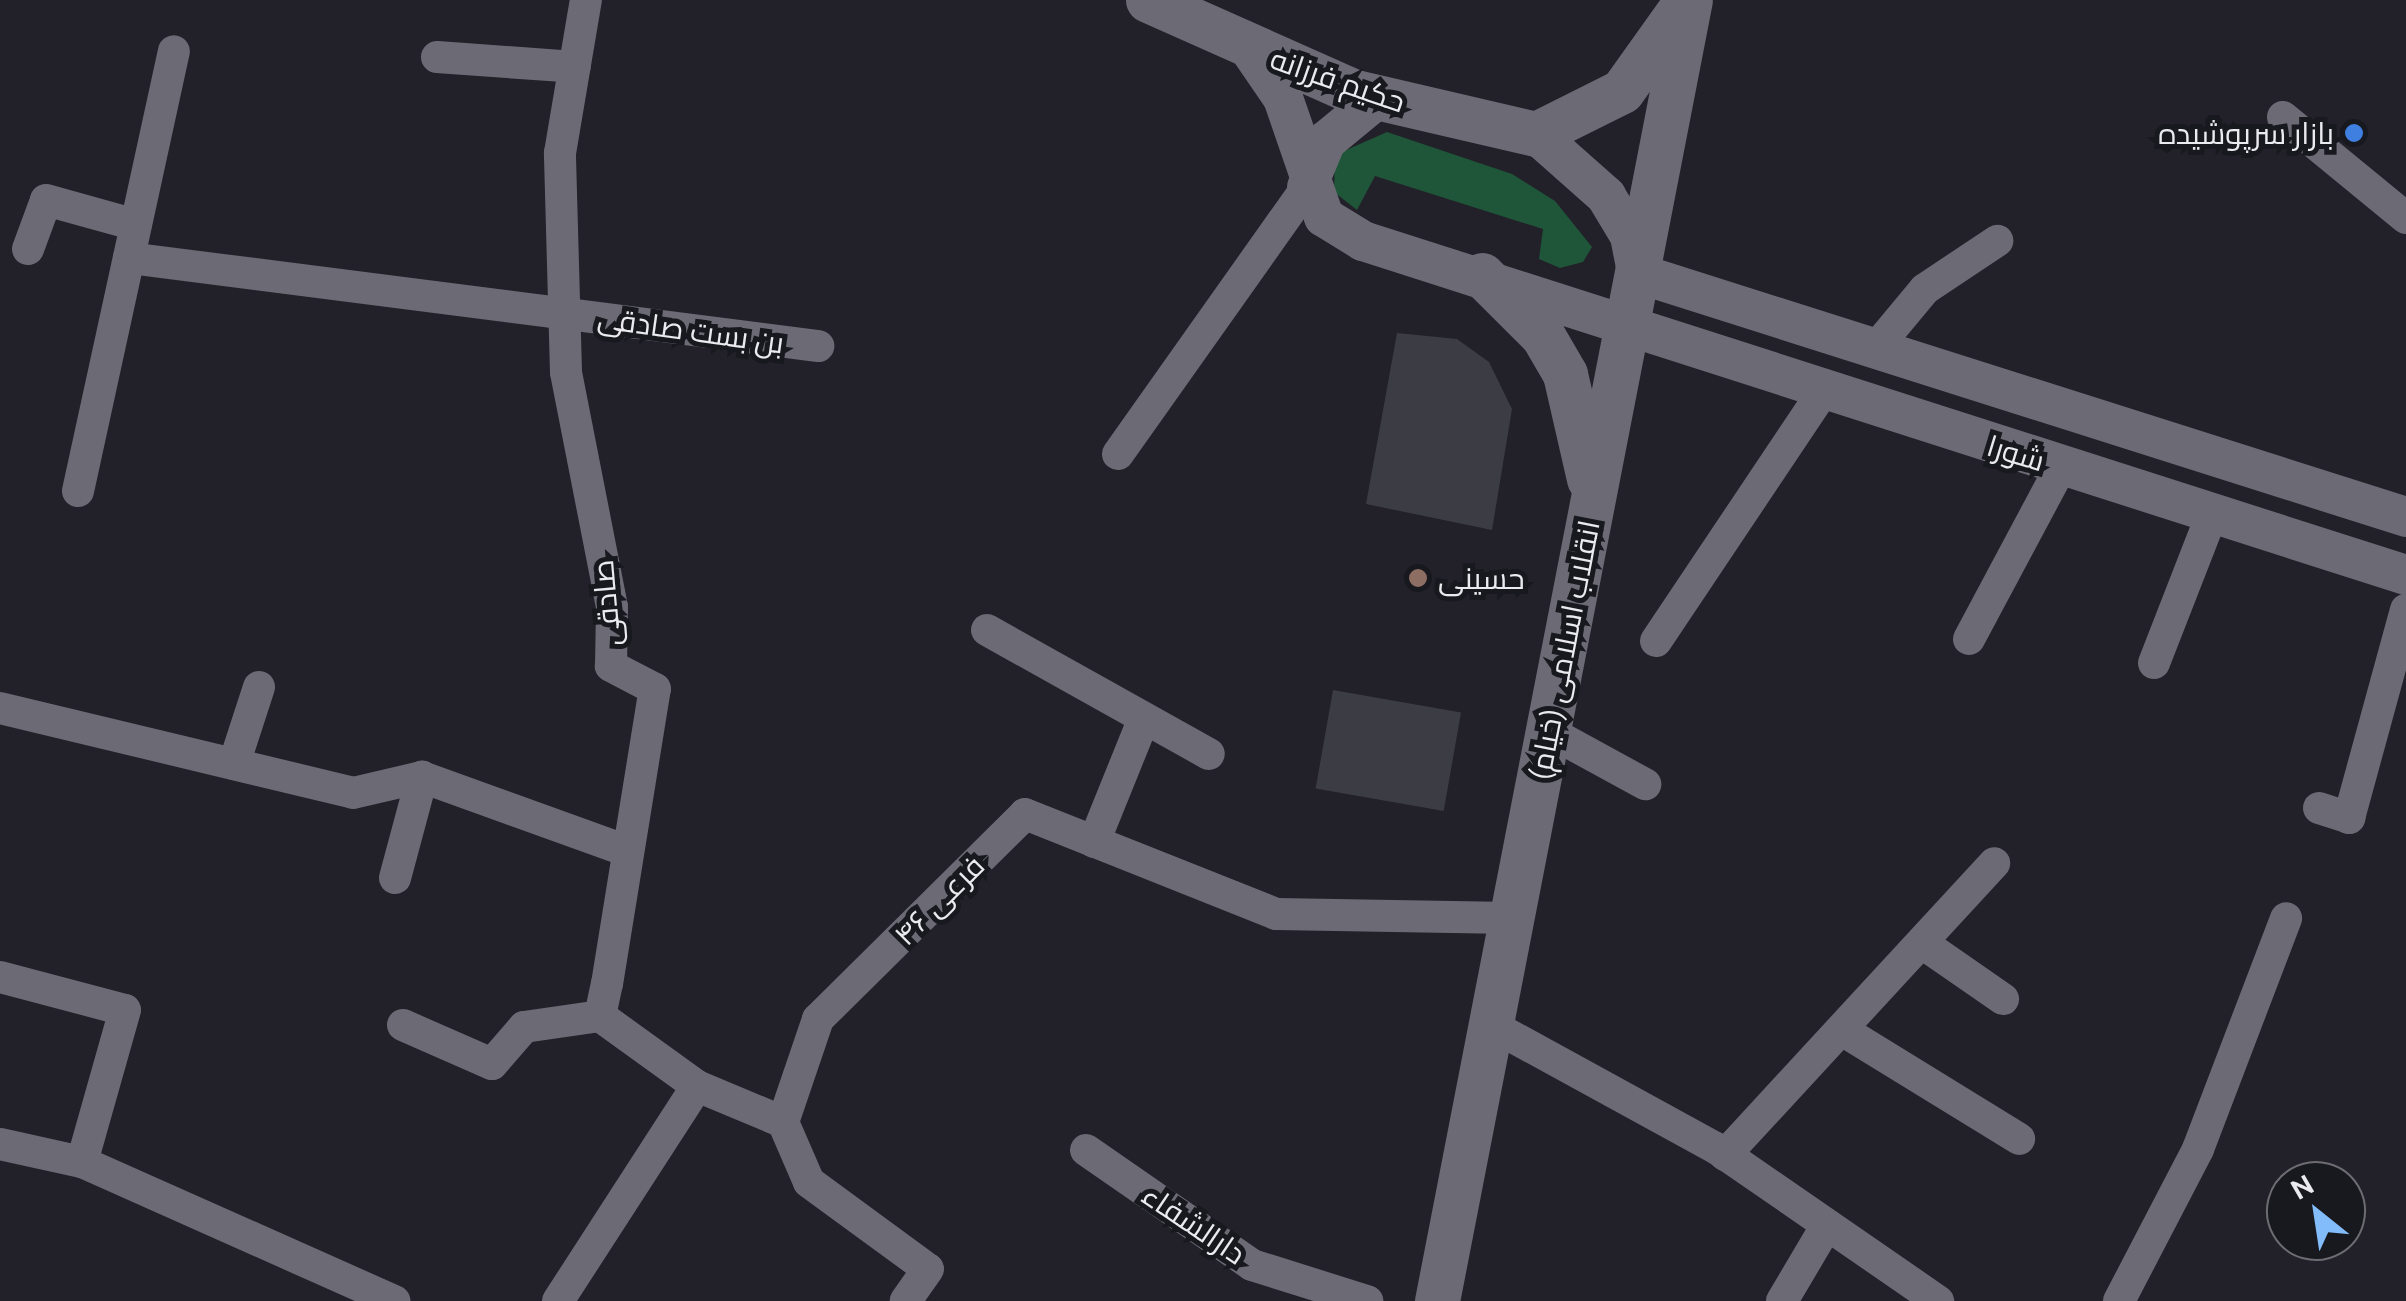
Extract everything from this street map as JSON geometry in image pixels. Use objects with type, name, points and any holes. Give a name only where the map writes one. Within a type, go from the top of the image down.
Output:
[{"type":"main road","name":"حکیم فرزانه","points":[[1148,0],[1248,47],[1377,99],[1536,134]]},
{"type":"main road","points":[[1536,134],[1622,92],[1689,0]]},
{"type":"main road","name":"انقلاب اسلامی (خیام)","points":[[1437,1301],[1689,0]]},
{"type":"main road","points":[[1482,275],[1543,336],[1565,374],[1593,499]]},
{"type":"street","name":"صادقی","points":[[586,0],[560,153],[566,372],[612,608],[611,666],[656,689],[600,1016]]},
{"type":"street","points":[[1248,47],[1284,98],[1307,188]]},
{"type":"street","points":[[78,491],[174,50]]},
{"type":"street","points":[[437,57],[575,66]]},
{"type":"street","points":[[1118,454],[1307,188],[1326,140],[1377,99]]},
{"type":"street","points":[[2284,118],[2406,218]]},
{"type":"street","points":[[1536,134],[1606,196],[1630,236],[1637,273]]},
{"type":"street","name":"شورا","points":[[1307,188],[1324,217],[1362,241],[1482,275],[1626,329],[1822,393],[2406,575]]},
{"type":"street","points":[[28,250],[46,200],[136,225]]},
{"type":"street","points":[[1875,349],[1925,290],[1996,241]]},
{"type":"street","name":"بن بست صادقی","points":[[129,258],[818,346]]},
{"type":"street","name":"شورا","points":[[1637,273],[2406,517]]},
{"type":"street","points":[[1656,641],[1822,393]]},
{"type":"street","points":[[1969,640],[2061,467]]},
{"type":"street","points":[[2154,663],[2212,514]]},
{"type":"street","points":[[2318,808],[2349,818],[2406,610]]},
{"type":"street","points":[[987,630],[1143,721],[1209,754]]},
{"type":"street","points":[[234,764],[260,687]]},
{"type":"street","points":[[0,708],[353,793],[422,777],[628,851]]},
{"type":"street","points":[[1094,842],[1143,721]]},
{"type":"street","points":[[1548,730],[1644,784]]},
{"type":"street","points":[[395,878],[422,777]]},
{"type":"street","name":"فرعی ۴۶","points":[[782,1122],[818,1019],[1025,814],[1276,914],[1512,918]]},
{"type":"street","points":[[1726,1156],[1926,945],[1994,863]]},
{"type":"street","points":[[2118,1301],[2198,1150],[2286,918]]},
{"type":"street","points":[[1926,945],[2003,999]]},
{"type":"street","points":[[0,977],[125,1010],[82,1162]]},
{"type":"street","points":[[403,1026],[492,1064],[524,1027],[600,1016],[697,1086],[782,1122],[810,1182],[928,1269],[906,1301]]},
{"type":"street","points":[[1491,1025],[1726,1156],[1824,1230],[1938,1301]]},
{"type":"street","points":[[1842,1030],[2019,1138]]},
{"type":"street","points":[[558,1301],[697,1086]]},
{"type":"street","points":[[0,1144],[82,1162],[394,1301]]},
{"type":"street","name":"دارالشفاء","points":[[1086,1150],[1252,1265],[1366,1301]]},
{"type":"street","points":[[1782,1301],[1824,1230]]},
{"type":"green space","points":[[1387,132],[1512,174],[1555,201],[1592,247],[1583,262],[1560,268],[1539,259],[1543,229],[1375,176],[1357,210],[1334,192],[1335,155]]},
{"type":"building","points":[[1397,333],[1457,339],[1489,362],[1512,409],[1492,530],[1366,504]]},
{"type":"building","points":[[1333,690],[1461,713],[1444,811],[1316,788]]},
{"type":"place","name":"بازار سرپوشیده","points":[[2354,133]]},
{"type":"place","name":"حسینی","points":[[1418,578]]}]
